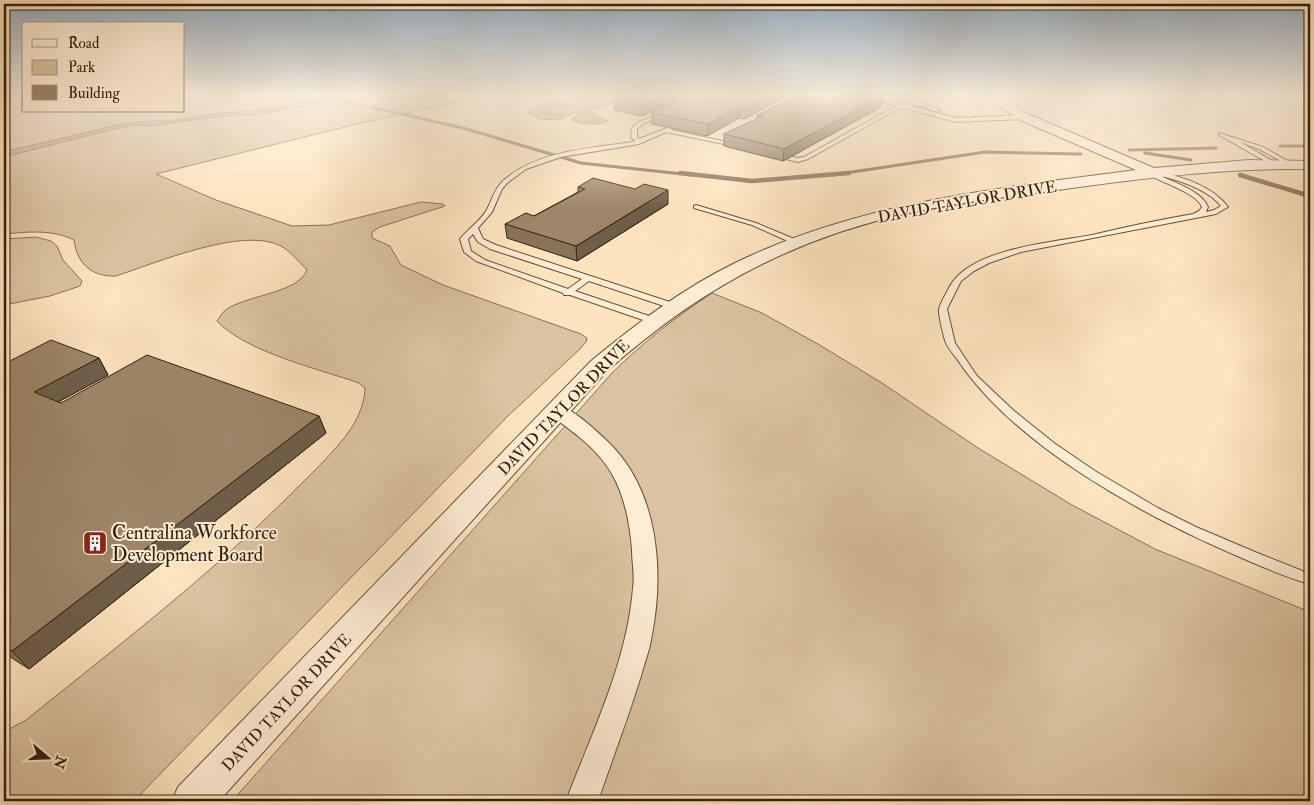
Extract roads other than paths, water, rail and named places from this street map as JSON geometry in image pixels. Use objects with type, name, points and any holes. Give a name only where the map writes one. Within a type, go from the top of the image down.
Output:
[{"type":"street","points":[[1061,133],[1151,173]]},
{"type":"street","name":"DAVID TAYLOR DRIVE","points":[[192,801],[556,410],[609,357],[662,313],[730,271],[795,241],[852,222],[923,206],[1218,165],[1310,165]]},
{"type":"street","points":[[556,410],[589,435],[606,451],[620,470],[632,495],[642,531],[646,587],[635,650],[582,801]]},
{"type":"lane","points":[[634,133],[634,137],[639,142]]},
{"type":"lane","points":[[662,313],[567,293],[472,257],[467,252],[464,239],[489,212],[499,189],[505,182],[514,174],[538,161],[572,152],[639,142],[663,133]]},
{"type":"lane","points":[[680,133],[729,144]]},
{"type":"lane","points":[[788,158],[798,160],[806,158],[853,133]]},
{"type":"lane","points":[[1274,164],[1221,134],[1261,148],[1290,164]]},
{"type":"lane","points":[[1151,173],[1200,199],[1205,207],[1202,212],[1195,215]]},
{"type":"lane","points":[[1151,173],[1172,177],[1209,193],[1220,199],[1226,207],[1216,212],[1022,251],[985,262],[958,280],[948,294],[943,317],[947,336],[966,367],[986,390],[1050,446],[1081,468],[1123,494],[1198,532],[1276,567],[1310,579]]},
{"type":"lane","points":[[696,207],[754,224],[795,241]]},
{"type":"lane","points":[[474,228],[475,234],[480,239],[494,247],[588,278],[662,313]]},
{"type":"lane","points":[[567,293],[588,278]]},
{"type":"water","points":[[85,133],[99,133],[4,157],[4,152]]},
{"type":"waterway","points":[[478,133],[581,163],[692,175]]},
{"type":"waterway","points":[[1280,146],[1310,146]]},
{"type":"waterway","points":[[1129,150],[1216,148]]},
{"type":"waterway","points":[[841,174],[985,152],[1081,154]]},
{"type":"waterway","points":[[1145,153],[1191,160]]},
{"type":"waterway","points":[[680,173],[752,181],[841,174]]},
{"type":"waterway","points":[[841,174],[849,173]]},
{"type":"waterway","points":[[832,175],[841,174]]},
{"type":"waterway","points":[[1240,175],[1310,196]]},
{"type":"place","name":"Centralina Workforce Development Board","points":[[95,543]]}]
